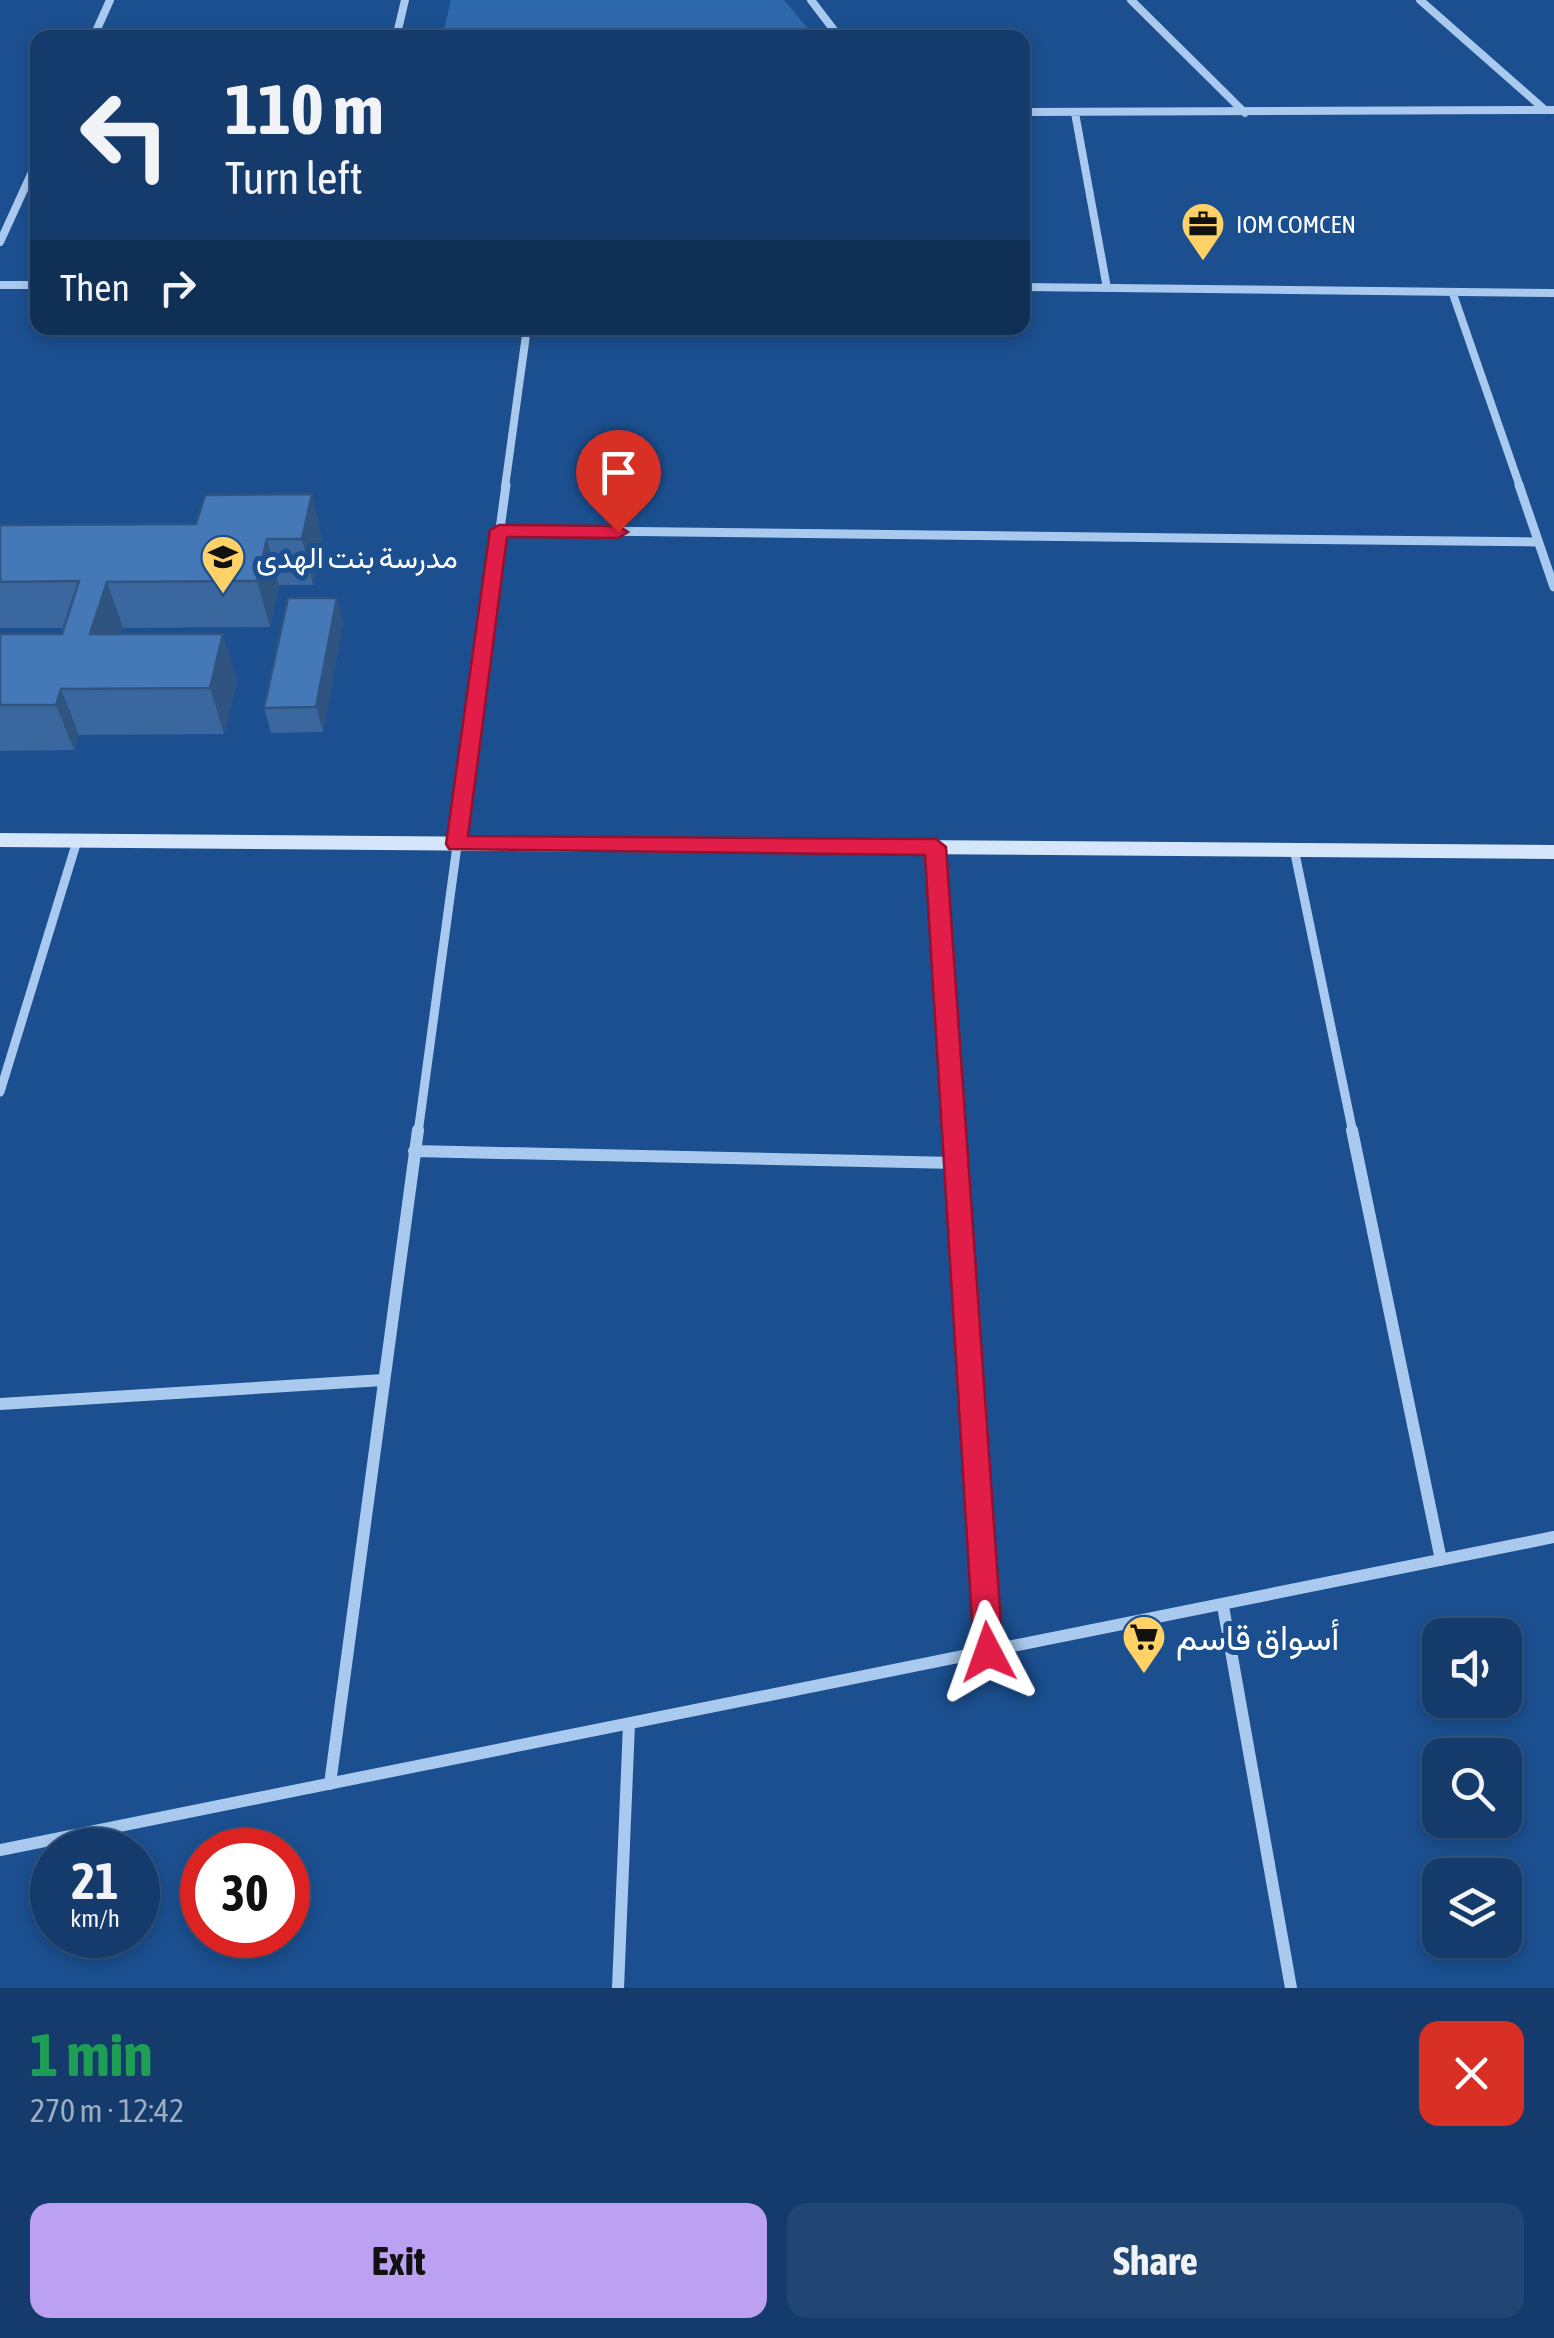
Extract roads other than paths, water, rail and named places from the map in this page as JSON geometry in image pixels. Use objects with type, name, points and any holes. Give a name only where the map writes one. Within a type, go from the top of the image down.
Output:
[{"type":"street","points":[[96,30],[110,0]]},
{"type":"street","points":[[398,30],[405,0]]},
{"type":"street","points":[[811,0],[834,30]]},
{"type":"street","points":[[1131,0],[1245,113]]},
{"type":"street","points":[[1420,0],[1549,110]]},
{"type":"street","points":[[1030,112],[1549,110]]},
{"type":"street","points":[[1074,113],[1106,288]]},
{"type":"street","points":[[0,242],[30,176]]},
{"type":"street","points":[[0,285],[30,285]]},
{"type":"street","points":[[1030,288],[1554,293]]},
{"type":"street","points":[[1454,294],[1554,587]]},
{"type":"street","points":[[330,1784],[525,335]]},
{"type":"street","points":[[499,530],[1538,542]]},
{"type":"street","points":[[0,840],[1554,852]]},
{"type":"street","points":[[0,1092],[77,841]]},
{"type":"street","points":[[936,847],[988,1652]]},
{"type":"street","points":[[1294,849],[1441,1560]]},
{"type":"street","points":[[414,1151],[955,1163]]},
{"type":"street","points":[[0,1404],[383,1380]]},
{"type":"street","points":[[0,1850],[1554,1537]]},
{"type":"street","points":[[1223,1606],[1290,1988]]},
{"type":"street","points":[[618,1988],[628,1724]]},
{"type":"place","name":"IOM COMCEN","points":[[1203,262]]},
{"type":"place","name":"مدرسة بنت الهدی","points":[[223,595]]},
{"type":"place","name":"أسواق قاسم","points":[[1144,1675]]}]
